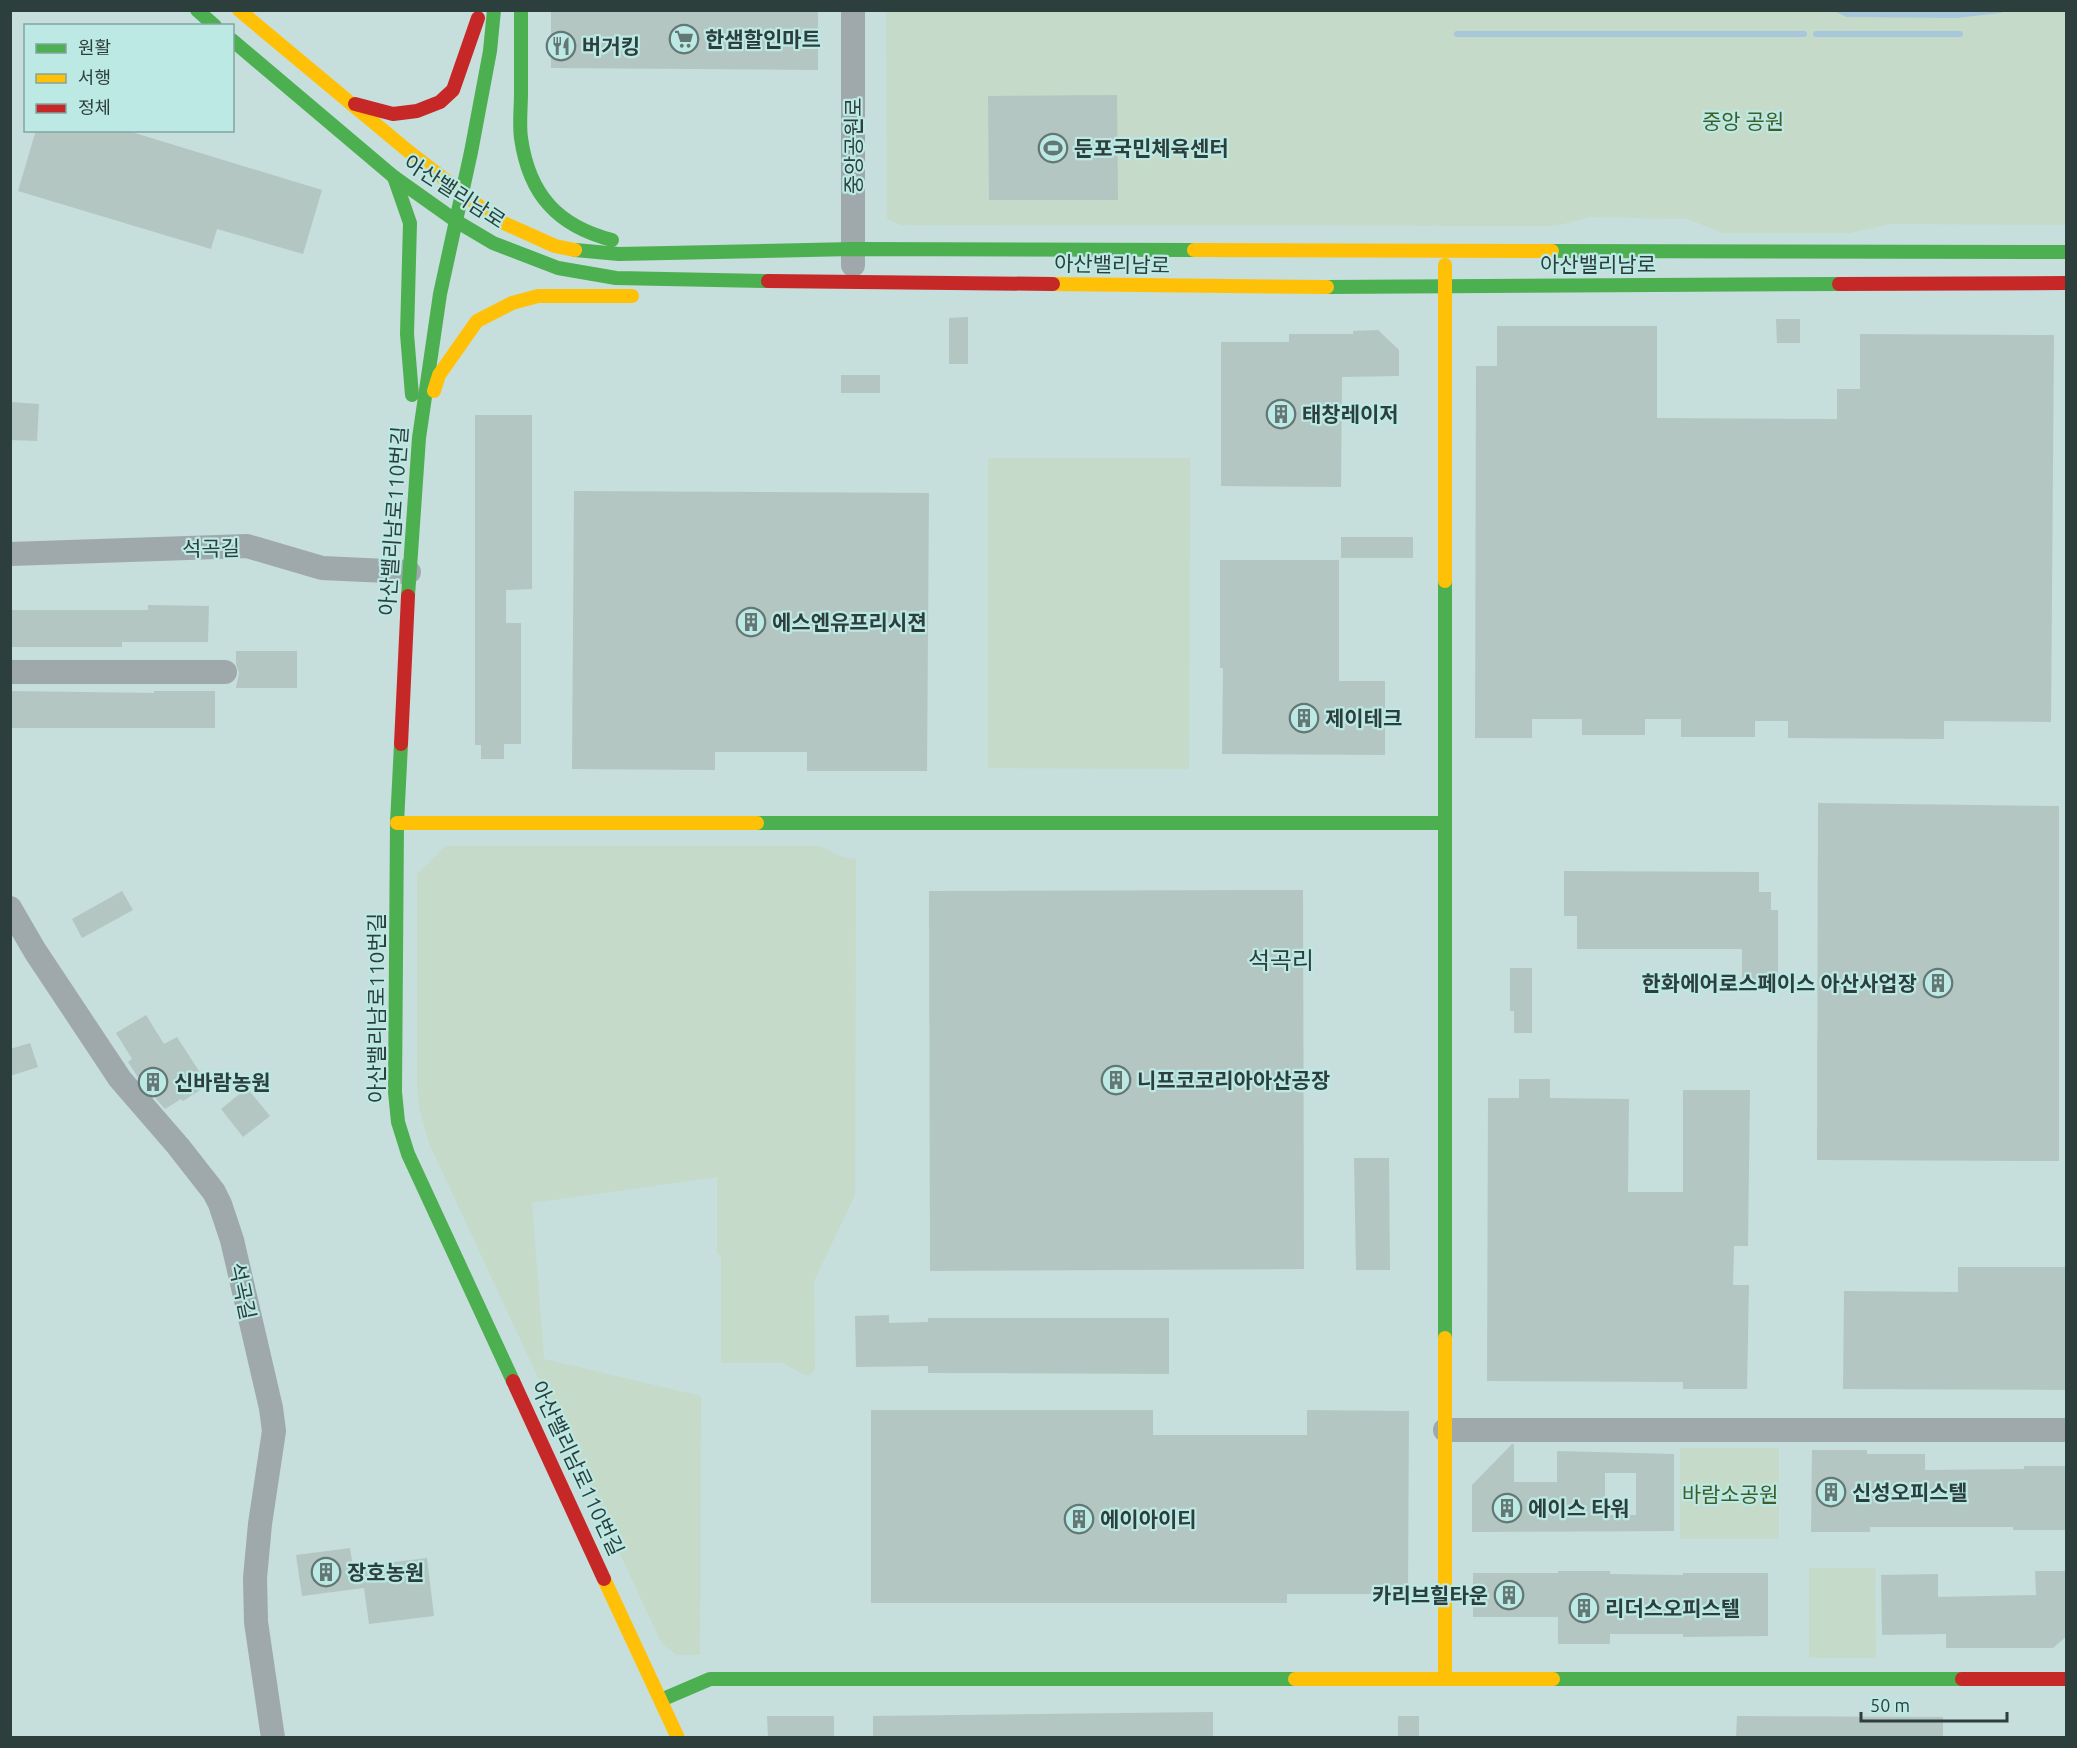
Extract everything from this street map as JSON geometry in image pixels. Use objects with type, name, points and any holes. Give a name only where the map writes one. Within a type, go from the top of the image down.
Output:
[{"type":"street","points":[[197,10],[213,24]]},
{"type":"street","name":"아산밸리남로","points":[[239,10],[462,195],[497,220],[555,246],[580,251],[620,254],[853,249],[2067,252]]},
{"type":"street","points":[[348,102],[393,114],[417,111],[440,102],[453,90],[481,10]]},
{"type":"street","name":"아산밸리남로110번길","points":[[494,10],[490,51],[440,294],[419,438],[409,572],[397,823],[395,1092],[398,1122],[408,1154],[678,1737]]},
{"type":"street","points":[[521,10],[521,137],[524,158],[537,191],[563,220],[592,237],[687,253]]},
{"type":"street","name":"중앙공원로","points":[[853,10],[853,282]]},
{"type":"street","name":"아산밸리남로","points":[[234,42],[394,177],[456,221],[493,243],[558,268],[616,278],[1384,287],[2067,283]]},
{"type":"street","points":[[394,177],[410,223],[407,334],[410,384],[419,438]]},
{"type":"street","points":[[1445,250],[1445,1679]]},
{"type":"street","points":[[691,293],[702,293],[737,280]]},
{"type":"street","points":[[419,438],[439,375],[477,321],[512,303],[538,297],[646,295]]},
{"type":"street","name":"석곡길","points":[[10,554],[247,546],[322,568],[409,572]]},
{"type":"street","points":[[10,672],[225,672]]},
{"type":"street","points":[[397,823],[1445,823]]},
{"type":"street","name":"석곡길","points":[[10,908],[34,951],[120,1079],[214,1192],[229,1231],[271,1408],[274,1431],[260,1524],[255,1578],[256,1622],[273,1737]]},
{"type":"street","points":[[1445,1430],[2067,1430]]},
{"type":"street","points":[[661,1700],[710,1679],[2067,1679]]},
{"type":"green space","name":"중앙 공원","points":[[886,11],[2066,11],[2066,225],[1889,224],[1850,233],[1724,233],[1687,219],[1590,217],[1555,226],[900,225],[887,219]]},
{"type":"green space","points":[[988,458],[1190,458],[1189,769],[988,768]]},
{"type":"green space","points":[[446,846],[820,846],[842,857],[856,859],[855,1195],[814,1281],[815,1369],[810,1375],[805,1375],[783,1363],[721,1363],[721,1255],[717,1255],[717,1177],[532,1203],[544,1359],[701,1396],[700,1655],[677,1655],[662,1644],[429,1143],[420,1111],[417,1087],[417,874]]},
{"type":"green space","name":"바람소공원","points":[[1680,1448],[1779,1448],[1779,1539],[1680,1539]]},
{"type":"green space","points":[[1809,1568],[1875,1568],[1876,1658],[1809,1658]]},
{"type":"building","name":"한샘할인마트","points":[[551,10],[818,10],[818,70],[551,68]]},
{"type":"building","name":"둔포국민체육센터","points":[[1117,95],[1118,200],[989,200],[988,96]]},
{"type":"building","points":[[35,132],[132,132],[322,190],[303,254],[217,229],[211,249],[18,191]]},
{"type":"building","points":[[968,317],[968,364],[949,364],[949,318]]},
{"type":"building","points":[[1776,319],[1800,319],[1800,343],[1777,343]]},
{"type":"building","points":[[1497,326],[1657,326],[1657,418],[1837,419],[1837,389],[1860,389],[1860,334],[2054,335],[2051,722],[1944,721],[1944,739],[1788,738],[1788,721],[1755,721],[1755,737],[1681,737],[1681,719],[1645,719],[1645,735],[1582,735],[1582,719],[1532,719],[1532,738],[1475,738],[1476,366],[1497,366]]},
{"type":"building","name":"태창레이저","points":[[1378,330],[1399,350],[1399,376],[1342,377],[1341,487],[1221,486],[1221,342],[1289,342],[1289,334],[1353,334],[1353,331]]},
{"type":"building","points":[[841,375],[880,375],[880,393],[841,393]]},
{"type":"building","points":[[10,402],[39,404],[37,441],[10,440]]},
{"type":"building","points":[[475,415],[532,415],[532,589],[506,590],[506,623],[521,623],[521,744],[504,744],[504,759],[481,759],[481,745],[475,745]]},
{"type":"building","name":"에스엔유프리시젼","points":[[574,491],[929,493],[927,771],[807,771],[807,752],[715,752],[715,770],[572,769]]},
{"type":"building","points":[[1341,537],[1413,537],[1413,558],[1341,558]]},
{"type":"building","points":[[1220,560],[1339,560],[1339,681],[1385,681],[1385,755],[1222,754],[1223,668],[1220,668]]},
{"type":"building","points":[[148,605],[209,606],[208,642],[122,642],[122,647],[10,647],[10,610],[148,610]]},
{"type":"building","points":[[236,651],[297,651],[297,688],[236,688],[239,673]]},
{"type":"building","points":[[10,691],[154,693],[154,691],[215,691],[215,728],[10,728]]},
{"type":"building","name":"한화에어로스페이스 아산사업장","points":[[1818,803],[2059,806],[2059,1161],[1817,1160]]},
{"type":"building","points":[[1564,871],[1759,872],[1759,892],[1771,892],[1771,910],[1778,910],[1778,985],[1742,985],[1742,949],[1577,949],[1577,916],[1564,916]]},
{"type":"building","name":"니프코코리아아산공장","points":[[1303,890],[1304,1269],[930,1271],[929,891]]},
{"type":"building","points":[[122,891],[133,910],[82,938],[72,919]]},
{"type":"building","points":[[1510,968],[1532,968],[1532,1033],[1514,1033],[1514,1011],[1510,1011]]},
{"type":"building","points":[[146,1015],[164,1044],[177,1037],[208,1085],[165,1109],[139,1079],[128,1062],[132,1059],[116,1033]]},
{"type":"building","points":[[30,1043],[38,1067],[10,1076],[10,1049]]},
{"type":"building","points":[[1519,1079],[1550,1079],[1550,1098],[1629,1099],[1628,1192],[1683,1192],[1683,1090],[1750,1090],[1748,1246],[1734,1246],[1733,1285],[1749,1285],[1747,1389],[1683,1389],[1683,1382],[1487,1381],[1488,1098],[1519,1098]]},
{"type":"building","points":[[247,1088],[270,1116],[243,1137],[221,1109]]},
{"type":"building","points":[[1354,1158],[1389,1158],[1390,1270],[1356,1270]]},
{"type":"building","points":[[1958,1267],[2067,1267],[2067,1390],[1843,1389],[1844,1291],[1958,1292]]},
{"type":"building","points":[[889,1315],[889,1323],[928,1322],[928,1318],[1169,1318],[1169,1374],[928,1373],[928,1366],[856,1367],[855,1316]]},
{"type":"building","name":"에이아이티","points":[[871,1410],[1153,1410],[1153,1435],[1307,1435],[1307,1410],[1409,1411],[1408,1594],[1287,1594],[1287,1603],[871,1603]]},
{"type":"building","points":[[1512,1444],[1514,1444],[1514,1482],[1557,1482],[1557,1451],[1674,1454],[1674,1531],[1472,1532],[1472,1485]],"holes":[[[1605,1473],[1636,1473],[1636,1515],[1605,1515]]]},
{"type":"building","points":[[1812,1450],[1867,1450],[1867,1454],[1925,1454],[1925,1470],[2067,1466],[2067,1530],[2013,1530],[2013,1527],[1870,1527],[1870,1532],[1811,1532]]},
{"type":"building","points":[[350,1548],[353,1567],[427,1558],[434,1616],[369,1624],[364,1588],[302,1596],[296,1555]]},
{"type":"building","points":[[1558,1571],[1683,1575],[1683,1573],[1768,1573],[1768,1636],[1683,1637],[1683,1634],[1610,1634],[1610,1644],[1558,1644],[1558,1617],[1473,1617],[1473,1573],[1558,1573]]},
{"type":"building","points":[[2035,1571],[2067,1571],[2067,1636],[2053,1648],[1946,1648],[1946,1634],[1882,1635],[1881,1575],[1938,1574],[1938,1597],[2036,1595]]},
{"type":"building","points":[[1213,1712],[1213,1737],[873,1737],[873,1716]]},
{"type":"building","points":[[767,1716],[834,1716],[834,1737],[768,1737]]},
{"type":"building","points":[[1398,1716],[1419,1716],[1419,1737],[1398,1737]]},
{"type":"building","points":[[1737,1716],[1943,1717],[1943,1737],[1736,1737]]},
{"type":"waterway","points":[[1839,10],[1847,14],[1956,15],[2000,10]]},
{"type":"waterway","points":[[1457,34],[1804,34]]},
{"type":"waterway","points":[[1816,34],[1960,34]]},
{"type":"traffic: fast","points":[[197,10],[213,24]]},
{"type":"traffic: fast","points":[[408,596],[419,438],[440,294],[471,152],[490,51],[494,10]]},
{"type":"traffic: fast","points":[[521,10],[520,133],[531,176],[539,192],[562,217],[593,234],[612,240]]},
{"type":"traffic: fast","points":[[234,42],[394,177],[456,221],[493,243],[558,268],[616,278],[768,281]]},
{"type":"traffic: fast","points":[[394,177],[410,223],[407,334],[412,395]]},
{"type":"traffic: fast","points":[[575,250],[619,254],[853,249],[1194,250]]},
{"type":"traffic: fast","points":[[1552,251],[2066,252]]},
{"type":"traffic: fast","points":[[1327,287],[1839,284]]},
{"type":"traffic: fast","points":[[1445,581],[1445,1338]]},
{"type":"traffic: fast","points":[[401,744],[397,823],[395,1092],[398,1122],[408,1154],[513,1381]]},
{"type":"traffic: fast","points":[[757,823],[1445,823]]},
{"type":"traffic: fast","points":[[661,1700],[710,1679],[1295,1679]]},
{"type":"traffic: fast","points":[[1553,1679],[1962,1679]]},
{"type":"traffic: slow","points":[[239,10],[408,151],[497,220],[555,246],[575,250]]},
{"type":"traffic: slow","points":[[1194,250],[1552,251]]},
{"type":"traffic: slow","points":[[1445,265],[1445,581]]},
{"type":"traffic: slow","points":[[1053,284],[1327,287]]},
{"type":"traffic: slow","points":[[434,391],[439,375],[477,321],[512,303],[538,296],[632,296]]},
{"type":"traffic: slow","points":[[397,823],[757,823]]},
{"type":"traffic: slow","points":[[1445,1338],[1445,1679]]},
{"type":"traffic: slow","points":[[604,1579],[678,1738]]},
{"type":"traffic: slow","points":[[1295,1679],[1553,1679]]},
{"type":"traffic: jam","points":[[355,104],[393,114],[417,111],[440,102],[453,90],[478,18]]},
{"type":"traffic: jam","points":[[768,281],[1053,284]]},
{"type":"traffic: jam","points":[[1839,284],[2066,283]]},
{"type":"traffic: jam","points":[[401,744],[408,596]]},
{"type":"traffic: jam","points":[[513,1381],[604,1579]]},
{"type":"traffic: jam","points":[[1962,1679],[2066,1679]]},
{"type":"place","name":"한샘할인마트","points":[[684,39]]},
{"type":"place","name":"버거킹","points":[[561,46]]},
{"type":"place","name":"둔포국민체육센터","points":[[1053,148]]},
{"type":"place","name":"태창레이저","points":[[1281,414]]},
{"type":"place","name":"에스엔유프리시젼","points":[[751,622]]},
{"type":"place","name":"제이테크","points":[[1304,718]]},
{"type":"place","name":"한화에어로스페이스 아산사업장","points":[[1938,983]]},
{"type":"place","name":"니프코코리아아산공장","points":[[1116,1080]]},
{"type":"place","name":"신바람농원","points":[[153,1082]]},
{"type":"place","name":"신성오피스텔","points":[[1831,1492]]},
{"type":"place","name":"에이스 타워","points":[[1507,1508]]},
{"type":"place","name":"에이아이티","points":[[1079,1519]]},
{"type":"place","name":"장호농원","points":[[326,1572]]},
{"type":"place","name":"카리브힐타운","points":[[1509,1595]]},
{"type":"place","name":"리더스오피스텔","points":[[1584,1608]]},
{"type":"district","name":"석곡리","points":[[1281,960]]}]
